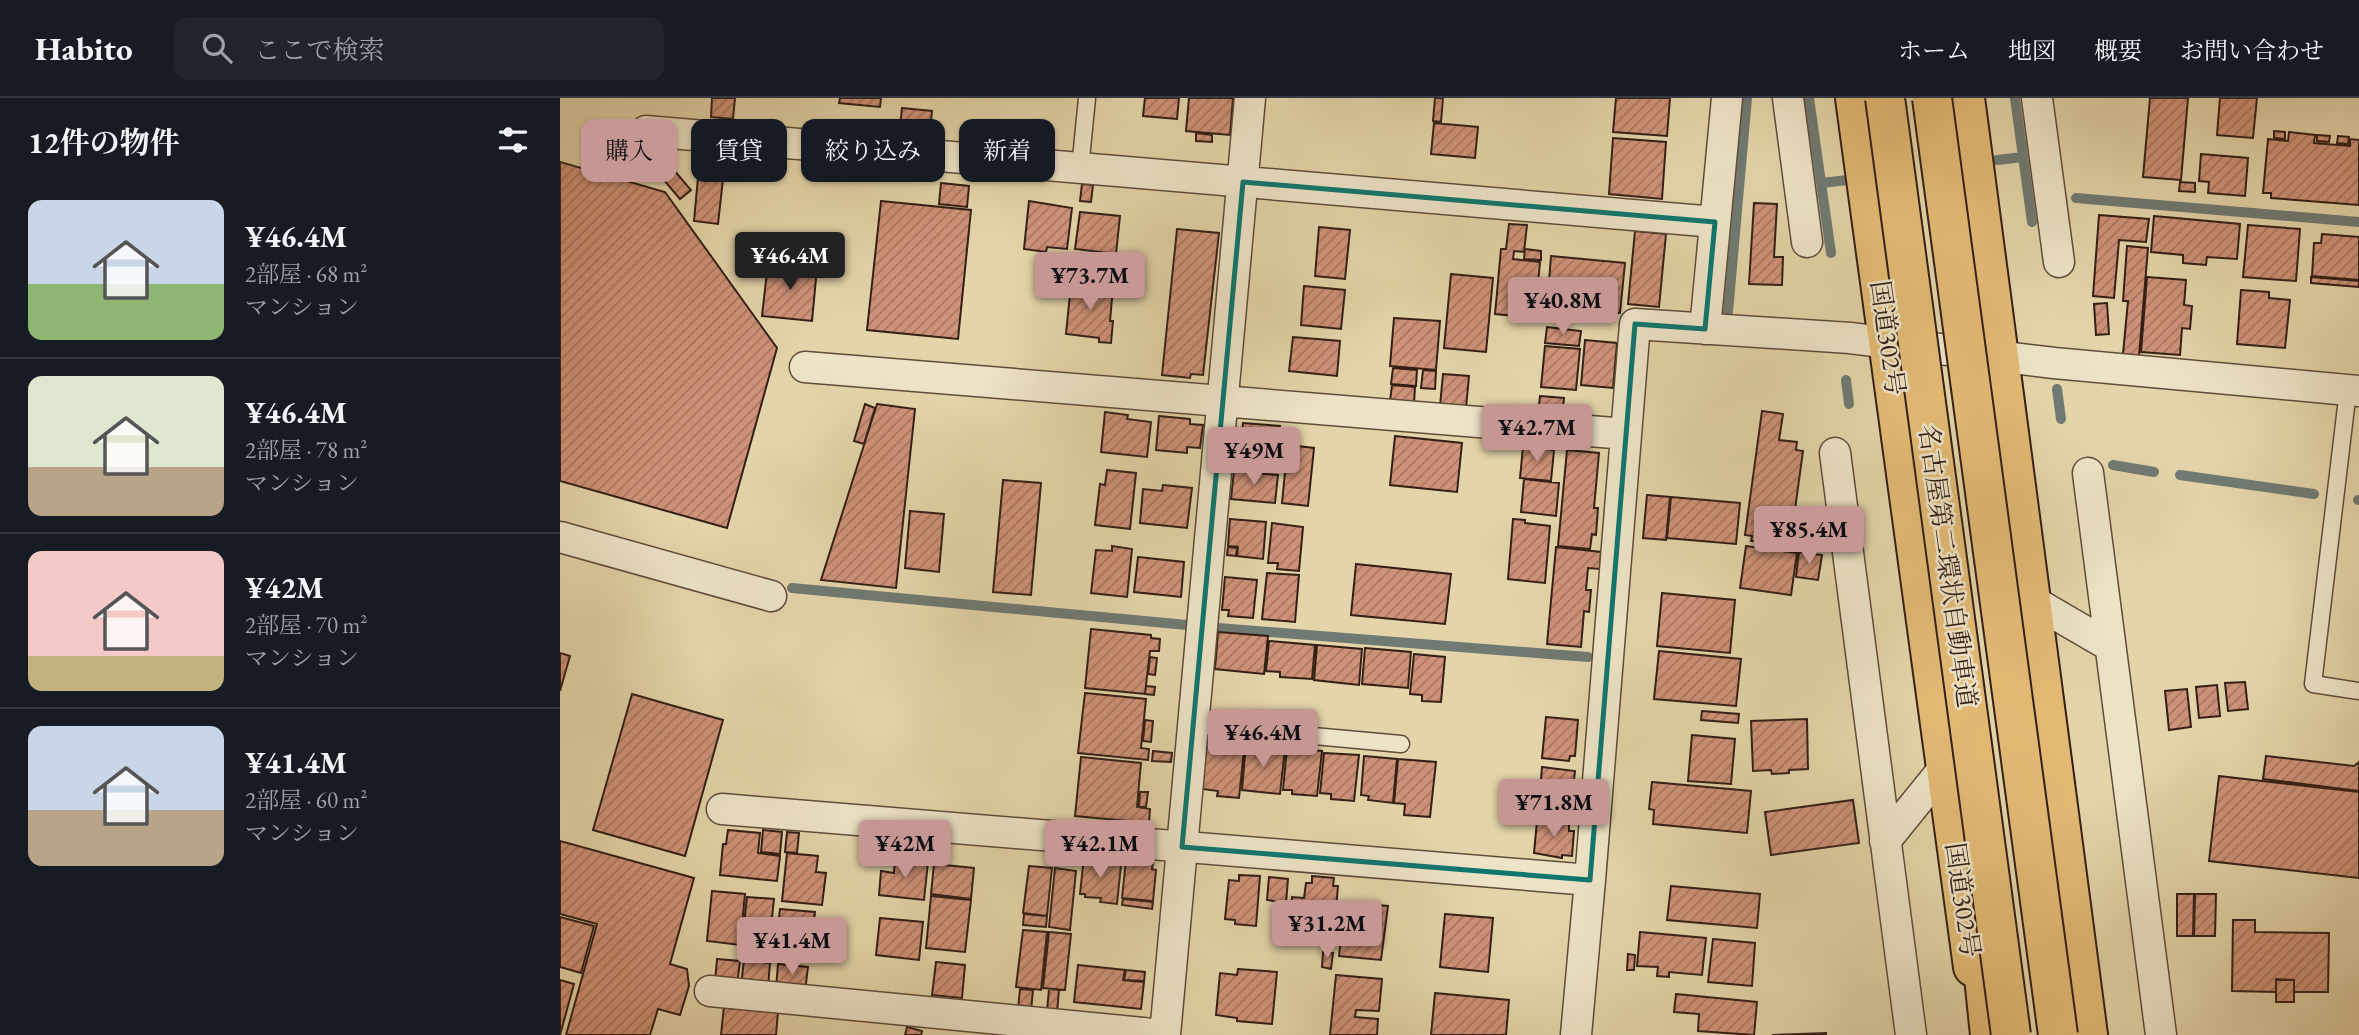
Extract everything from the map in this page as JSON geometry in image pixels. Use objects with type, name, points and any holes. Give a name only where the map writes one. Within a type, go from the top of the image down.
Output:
[{"type":"highway","name":"国道302号","points":[[1856,98],[1982,1035]]},
{"type":"highway","name":"名古屋第二環状自動車道","points":[[1885,98],[2011,1035]]},
{"type":"highway","name":"名古屋第二環状自動車道","points":[[1933,98],[2058,1035]]},
{"type":"highway","points":[[1965,98],[2088,1035]]},
{"type":"highway","points":[[1958,642],[1969,821],[1990,1035]]},
{"type":"highway","points":[[2028,814],[2077,1035]]},
{"type":"street","points":[[710,990],[1164,1035],[1250,98]]},
{"type":"street","points":[[1705,329],[1727,98]]},
{"type":"street","points":[[1788,98],[1807,242]]},
{"type":"street","points":[[2037,98],[2059,261]]},
{"type":"street","points":[[677,134],[1715,222]]},
{"type":"street","points":[[1576,1035],[1635,324],[1889,343],[1998,357],[2353,391]]},
{"type":"street","points":[[806,367],[1626,434]]},
{"type":"street","points":[[1835,453],[1911,1035]]},
{"type":"street","points":[[2088,473],[2161,1035]]},
{"type":"street","points":[[560,537],[771,596]]},
{"type":"street","points":[[2031,600],[2110,646]]},
{"type":"street","points":[[1885,841],[1945,767]]},
{"type":"street","points":[[722,808],[1590,880]]},
{"type":"lane","points":[[1080,169],[1087,98]]},
{"type":"lane","points":[[2353,391],[2313,684],[2359,691]]},
{"type":"lane","points":[[1193,725],[1401,744]]},
{"type":"highlighted area","points":[[1243,182],[1715,222],[1705,329],[1635,324],[1590,880],[1182,847]]},
{"type":"building","points":[[712,98],[735,98],[733,119],[711,117]]},
{"type":"building","points":[[840,98],[881,98],[880,107],[839,103]]},
{"type":"building","points":[[1145,98],[1179,98],[1177,119],[1143,116]]},
{"type":"building","points":[[1189,98],[1233,98],[1230,135],[1186,131]]},
{"type":"building","points":[[1435,98],[1443,98],[1441,122],[1433,121]]},
{"type":"building","points":[[1616,98],[1670,98],[1667,136],[1613,132]]},
{"type":"building","points":[[2150,98],[2188,98],[2181,180],[2143,177]]},
{"type":"building","points":[[2220,98],[2257,98],[2253,138],[2217,135]]},
{"type":"building","points":[[902,108],[932,111],[931,119],[901,119]]},
{"type":"building","points":[[1434,123],[1478,127],[1475,158],[1431,154]]},
{"type":"building","points":[[2274,131],[2285,132],[2285,139],[2274,138]]},
{"type":"building","points":[[2289,132],[2315,135],[2314,143],[2350,146],[2350,139],[2359,140],[2359,205],[2271,198],[2271,193],[2263,193],[2268,139],[2288,141]]},
{"type":"building","points":[[1196,133],[1212,135],[1212,142],[1196,141]]},
{"type":"building","points":[[2317,135],[2330,136],[2329,142],[2317,141]]},
{"type":"building","points":[[2338,136],[2349,137],[2348,144],[2337,143]]},
{"type":"building","points":[[1613,138],[1666,142],[1662,199],[1609,194]]},
{"type":"building","points":[[2201,154],[2248,158],[2245,196],[2208,193],[2209,182],[2199,181]]},
{"type":"building","points":[[560,162],[581,168],[581,182],[630,182],[665,192],[777,348],[727,528],[560,481]]},
{"type":"building","points":[[677,174],[691,190],[680,199],[665,182],[677,182]]},
{"type":"building","points":[[698,182],[723,182],[718,224],[694,221]]},
{"type":"building","points":[[2180,182],[2195,183],[2195,192],[2179,191]]},
{"type":"building","points":[[941,183],[969,186],[967,207],[939,204]]},
{"type":"building","points":[[1082,184],[1093,185],[1091,202],[1080,201]]},
{"type":"building","points":[[881,201],[971,210],[958,339],[867,330]]},
{"type":"building","points":[[1029,201],[1072,208],[1067,249],[1047,247],[1046,252],[1024,249]]},
{"type":"building","points":[[1754,203],[1777,204],[1774,257],[1783,257],[1782,285],[1749,284]]},
{"type":"building","points":[[1080,212],[1120,216],[1116,254],[1075,249]]},
{"type":"building","points":[[2099,215],[2149,219],[2146,242],[2119,240],[2114,298],[2093,296]]},
{"type":"building","points":[[2154,216],[2240,224],[2237,259],[2207,257],[2206,265],[2183,263],[2183,255],[2151,252]]},
{"type":"building","points":[[1509,224],[1527,225],[1524,252],[1514,251],[1513,259],[1540,262],[1535,318],[1495,314],[1501,249],[1506,249]]},
{"type":"building","points":[[2248,225],[2300,229],[2296,281],[2243,277]]},
{"type":"building","points":[[1319,227],[1350,230],[1345,279],[1315,276]]},
{"type":"building","points":[[1177,229],[1219,233],[1203,375],[1191,374],[1190,378],[1162,375]]},
{"type":"building","points":[[1635,231],[1666,234],[1659,307],[1628,304]]},
{"type":"building","points":[[2322,234],[2359,237],[2359,280],[2312,276],[2314,243],[2321,243]]},
{"type":"building","points":[[2127,246],[2148,248],[2139,356],[2123,354],[2128,301],[2123,301]]},
{"type":"building","points":[[1525,249],[1541,251],[1541,260],[1524,259]]},
{"type":"building","points":[[1551,256],[1625,263],[1620,313],[1547,307]]},
{"type":"building","points":[[768,263],[817,268],[812,321],[762,316]]},
{"type":"building","points":[[1451,274],[1493,278],[1486,352],[1444,348]]},
{"type":"building","points":[[2147,277],[2186,280],[2184,305],[2192,306],[2190,329],[2182,328],[2180,355],[2141,352]]},
{"type":"building","points":[[2311,277],[2359,281],[2359,287],[2311,283]]},
{"type":"building","points":[[1071,284],[1113,288],[1111,343],[1099,342],[1099,338],[1066,334]]},
{"type":"building","points":[[1304,286],[1345,290],[1341,329],[1301,325]]},
{"type":"building","points":[[2241,290],[2269,292],[2269,298],[2290,300],[2285,348],[2237,344]]},
{"type":"building","points":[[2107,303],[2109,334],[2096,335],[2094,304]]},
{"type":"building","points":[[1394,318],[1440,321],[1436,370],[1390,366]]},
{"type":"building","points":[[1547,327],[1581,331],[1579,346],[1545,343]]},
{"type":"building","points":[[1293,337],[1340,341],[1337,376],[1289,371]]},
{"type":"building","points":[[1585,340],[1617,343],[1613,388],[1581,385]]},
{"type":"building","points":[[1545,346],[1580,349],[1576,390],[1541,387]]},
{"type":"building","points":[[1393,368],[1417,370],[1416,386],[1391,384]]},
{"type":"building","points":[[1423,370],[1436,371],[1435,389],[1421,388]]},
{"type":"building","points":[[1443,374],[1469,376],[1466,408],[1440,406]]},
{"type":"building","points":[[1392,385],[1415,387],[1414,403],[1390,401]]},
{"type":"building","points":[[1540,396],[1564,398],[1562,417],[1538,415]]},
{"type":"building","points":[[865,404],[875,408],[864,444],[854,441]]},
{"type":"building","points":[[877,404],[915,409],[896,588],[821,580]]},
{"type":"building","points":[[1762,411],[1783,414],[1779,440],[1797,442],[1796,450],[1803,451],[1790,546],[1751,541],[1752,536],[1745,535]]},
{"type":"building","points":[[1105,412],[1128,415],[1127,419],[1151,422],[1147,457],[1101,452]]},
{"type":"building","points":[[1159,416],[1190,419],[1190,424],[1203,425],[1200,448],[1187,447],[1187,453],[1156,450]]},
{"type":"building","points":[[1243,423],[1280,426],[1277,461],[1240,457]]},
{"type":"building","points":[[1395,436],[1462,443],[1457,492],[1390,485]]},
{"type":"building","points":[[1297,446],[1314,448],[1308,506],[1282,503],[1286,462],[1295,463]]},
{"type":"building","points":[[1523,447],[1554,450],[1551,481],[1520,478]]},
{"type":"building","points":[[1567,450],[1599,453],[1594,508],[1598,508],[1596,535],[1592,534],[1590,549],[1558,546]]},
{"type":"building","points":[[1107,470],[1136,473],[1130,529],[1095,525],[1100,484],[1105,485]]},
{"type":"building","points":[[1234,471],[1278,475],[1275,503],[1231,499]]},
{"type":"building","points":[[1524,479],[1559,483],[1556,516],[1521,512]]},
{"type":"building","points":[[1003,480],[1041,483],[1031,595],[993,592]]},
{"type":"building","points":[[1163,485],[1192,488],[1187,528],[1140,523],[1143,489],[1162,491]]},
{"type":"building","points":[[1647,495],[1670,497],[1666,540],[1643,538]]},
{"type":"building","points":[[1671,497],[1740,503],[1736,544],[1667,538]]},
{"type":"building","points":[[910,511],[944,514],[939,572],[905,568]]},
{"type":"building","points":[[1230,519],[1266,522],[1263,559],[1237,556],[1238,547],[1228,546]]},
{"type":"building","points":[[1513,519],[1550,526],[1545,583],[1508,579]]},
{"type":"building","points":[[1272,523],[1303,527],[1299,571],[1277,569],[1278,563],[1268,563]]},
{"type":"building","points":[[1112,546],[1132,549],[1127,597],[1091,593],[1096,550],[1112,551]]},
{"type":"building","points":[[1746,546],[1797,553],[1791,595],[1740,588]]},
{"type":"building","points":[[1228,547],[1237,548],[1236,556],[1227,555]]},
{"type":"building","points":[[1556,547],[1601,552],[1600,569],[1588,568],[1586,590],[1591,590],[1589,612],[1584,611],[1581,647],[1547,644]]},
{"type":"building","points":[[1799,552],[1822,555],[1818,580],[1796,577]]},
{"type":"building","points":[[1138,557],[1184,562],[1181,597],[1134,592]]},
{"type":"building","points":[[1356,564],[1451,574],[1445,624],[1351,615]]},
{"type":"building","points":[[1267,573],[1299,575],[1295,622],[1262,619]]},
{"type":"building","points":[[1225,577],[1257,580],[1253,618],[1228,616],[1229,610],[1222,610]]},
{"type":"building","points":[[1662,593],[1735,600],[1730,653],[1657,646]]},
{"type":"building","points":[[1091,629],[1151,635],[1151,638],[1160,639],[1159,651],[1150,651],[1145,694],[1085,688]]},
{"type":"building","points":[[1218,632],[1268,636],[1264,674],[1215,669]]},
{"type":"building","points":[[1269,641],[1315,645],[1312,679],[1280,677],[1280,672],[1266,671]]},
{"type":"building","points":[[1317,645],[1362,649],[1359,685],[1314,680]]},
{"type":"building","points":[[1365,648],[1411,652],[1408,688],[1362,684]]},
{"type":"building","points":[[1659,651],[1741,659],[1736,706],[1654,699]]},
{"type":"building","points":[[560,653],[570,656],[560,691]]},
{"type":"building","points":[[1414,654],[1445,657],[1441,702],[1422,701],[1422,695],[1410,694]]},
{"type":"building","points":[[1150,657],[1157,658],[1155,675],[1148,674]]},
{"type":"building","points":[[2245,682],[2248,709],[2228,711],[2225,683]]},
{"type":"building","points":[[2217,685],[2220,716],[2199,718],[2196,687]]},
{"type":"building","points":[[1146,686],[1155,687],[1154,695],[1145,694]]},
{"type":"building","points":[[2187,689],[2191,727],[2169,730],[2165,691]]},
{"type":"building","points":[[1085,693],[1146,699],[1141,748],[1149,749],[1148,760],[1078,753]]},
{"type":"building","points":[[632,694],[723,720],[685,856],[593,830]]},
{"type":"building","points":[[1702,711],[1739,714],[1738,723],[1701,720]]},
{"type":"building","points":[[1546,717],[1578,720],[1575,756],[1570,756],[1569,761],[1542,758]]},
{"type":"building","points":[[1807,719],[1808,769],[1772,774],[1771,770],[1753,771],[1751,721]]},
{"type":"building","points":[[1145,720],[1153,721],[1151,742],[1143,741]]},
{"type":"building","points":[[1692,735],[1735,739],[1731,784],[1688,781]]},
{"type":"building","points":[[1246,744],[1285,748],[1280,794],[1242,790]]},
{"type":"building","points":[[1206,747],[1244,750],[1239,798],[1217,796],[1218,791],[1202,789]]},
{"type":"building","points":[[1287,748],[1322,751],[1317,796],[1292,794],[1292,790],[1283,790]]},
{"type":"building","points":[[1153,751],[1172,753],[1171,762],[1152,761]]},
{"type":"building","points":[[1324,753],[1359,755],[1354,801],[1331,799],[1331,794],[1320,793]]},
{"type":"building","points":[[1364,756],[1397,759],[1393,803],[1368,800],[1369,796],[1361,795]]},
{"type":"building","points":[[2266,756],[2354,766],[2359,762],[2359,791],[2263,779]]},
{"type":"building","points":[[1081,757],[1141,763],[1137,807],[1150,809],[1149,823],[1075,816]]},
{"type":"building","points":[[1398,759],[1436,762],[1430,817],[1404,815],[1405,804],[1394,803]]},
{"type":"building","points":[[1542,767],[1575,771],[1571,807],[1539,804]]},
{"type":"building","points":[[2219,776],[2359,792],[2359,878],[2209,861]]},
{"type":"building","points":[[1652,782],[1751,791],[1747,833],[1653,824],[1654,810],[1649,809]]},
{"type":"building","points":[[1140,792],[1148,792],[1146,807],[1139,807]]},
{"type":"building","points":[[1853,800],[1859,843],[1771,855],[1765,812]]},
{"type":"building","points":[[1539,805],[1575,808],[1574,816],[1538,813]]},
{"type":"building","points":[[1537,821],[1569,823],[1569,831],[1574,831],[1572,856],[1562,855],[1562,858],[1534,853]]},
{"type":"building","points":[[728,830],[760,833],[758,853],[780,856],[777,881],[720,875],[723,844],[726,844]]},
{"type":"building","points":[[763,830],[782,832],[780,854],[761,852]]},
{"type":"building","points":[[787,832],[799,833],[797,853],[785,852]]},
{"type":"building","points":[[560,841],[694,878],[670,964],[687,969],[689,986],[680,1015],[658,1009],[650,1035],[566,1035],[597,924],[560,914]]},
{"type":"building","points":[[787,853],[818,856],[816,872],[826,873],[822,905],[782,901]]},
{"type":"building","points":[[1084,856],[1103,858],[1103,864],[1121,865],[1117,904],[1100,902],[1101,898],[1080,894]]},
{"type":"building","points":[[895,859],[928,862],[924,900],[879,895],[881,871],[894,873]]},
{"type":"building","points":[[1126,860],[1153,862],[1152,869],[1156,870],[1153,901],[1122,898]]},
{"type":"building","points":[[934,864],[974,868],[971,899],[931,894]]},
{"type":"building","points":[[1029,866],[1052,868],[1047,916],[1023,913]]},
{"type":"building","points":[[1055,868],[1076,871],[1070,930],[1049,927]]},
{"type":"building","points":[[1239,875],[1260,876],[1256,926],[1235,924],[1235,920],[1225,919],[1229,880],[1239,881]]},
{"type":"building","points":[[1312,876],[1334,878],[1333,886],[1338,886],[1333,943],[1289,940],[1292,897],[1304,898],[1306,883],[1312,883]]},
{"type":"building","points":[[1269,877],[1288,879],[1286,903],[1267,900]]},
{"type":"building","points":[[1671,886],[1760,894],[1757,928],[1667,920]]},
{"type":"building","points":[[712,891],[745,894],[740,945],[707,941]]},
{"type":"building","points":[[2177,894],[2194,894],[2193,936],[2177,936]]},
{"type":"building","points":[[2195,894],[2216,894],[2215,936],[2194,936]]},
{"type":"building","points":[[931,896],[971,900],[965,952],[926,948]]},
{"type":"building","points":[[747,897],[774,899],[768,955],[741,952]]},
{"type":"building","points":[[1123,899],[1153,902],[1152,909],[1122,905]]},
{"type":"building","points":[[1341,902],[1388,906],[1381,960],[1339,956]]},
{"type":"building","points":[[780,909],[815,912],[814,921],[822,922],[819,956],[804,955],[804,958],[775,955]]},
{"type":"building","points":[[1024,914],[1047,916],[1046,927],[1023,925]]},
{"type":"building","points":[[1445,914],[1493,918],[1488,972],[1440,967]]},
{"type":"building","points":[[560,917],[594,926],[581,973],[560,967]]},
{"type":"building","points":[[880,918],[923,922],[919,960],[876,955]]},
{"type":"building","points":[[2233,920],[2255,920],[2255,932],[2329,933],[2328,992],[2294,992],[2294,980],[2276,979],[2276,992],[2232,991]]},
{"type":"building","points":[[1023,930],[1047,932],[1041,990],[1016,987]]},
{"type":"building","points":[[1049,932],[1071,934],[1065,990],[1043,988]]},
{"type":"building","points":[[1640,932],[1706,938],[1702,975],[1669,972],[1669,977],[1657,976],[1658,967],[1637,966]]},
{"type":"building","points":[[1713,939],[1755,943],[1752,986],[1708,982]]},
{"type":"building","points":[[1323,952],[1333,953],[1331,969],[1322,967]]},
{"type":"building","points":[[1628,954],[1635,955],[1634,970],[1627,970]]},
{"type":"building","points":[[717,959],[740,961],[737,985],[715,982]]},
{"type":"building","points":[[744,960],[770,963],[768,988],[741,985]]},
{"type":"building","points":[[936,962],[965,965],[962,998],[932,995]]},
{"type":"building","points":[[778,964],[808,967],[805,991],[776,988]]},
{"type":"building","points":[[1078,965],[1125,970],[1123,980],[1144,982],[1141,1009],[1074,1002]]},
{"type":"building","points":[[1238,969],[1277,972],[1272,1024],[1237,1021],[1237,1018],[1216,1015],[1220,973],[1237,975]]},
{"type":"building","points":[[1126,970],[1145,972],[1144,981],[1124,980]]},
{"type":"building","points":[[1336,975],[1382,979],[1379,1011],[1356,1010],[1355,1017],[1378,1019],[1377,1035],[1330,1035]]},
{"type":"building","points":[[560,980],[574,984],[560,1035]]},
{"type":"building","points":[[2276,980],[2294,980],[2294,1002],[2276,1002]]},
{"type":"building","points":[[1020,989],[1033,990],[1031,1011],[1018,1009]]},
{"type":"building","points":[[1049,989],[1059,990],[1057,1013],[1047,1011]]},
{"type":"building","points":[[1435,993],[1509,1000],[1506,1035],[1431,1035]]},
{"type":"building","points":[[1676,994],[1757,1002],[1754,1035],[1698,1031],[1699,1014],[1674,1012]]},
{"type":"building","points":[[724,1006],[778,1012],[776,1035],[721,1035]]},
{"type":"building","points":[[907,1027],[922,1031],[921,1035],[905,1035]]},
{"type":"building","points":[[1826,1033],[1826,1035],[1772,1035]]},
{"type":"waterway","points":[[1728,312],[1747,98]]},
{"type":"waterway","points":[[1809,98],[1831,253]]},
{"type":"waterway","points":[[2015,98],[2032,222]]},
{"type":"waterway","points":[[1997,160],[2023,157]]},
{"type":"waterway","points":[[1821,183],[1848,180]]},
{"type":"waterway","points":[[2076,198],[2359,222]]},
{"type":"waterway","points":[[1846,380],[1849,404]]},
{"type":"waterway","points":[[2057,389],[2061,419]]},
{"type":"waterway","points":[[2113,465],[2154,472]]},
{"type":"waterway","points":[[2180,475],[2314,494]]},
{"type":"waterway","points":[[792,588],[1187,625]]},
{"type":"waterway","points":[[1218,628],[1588,657]]}]
